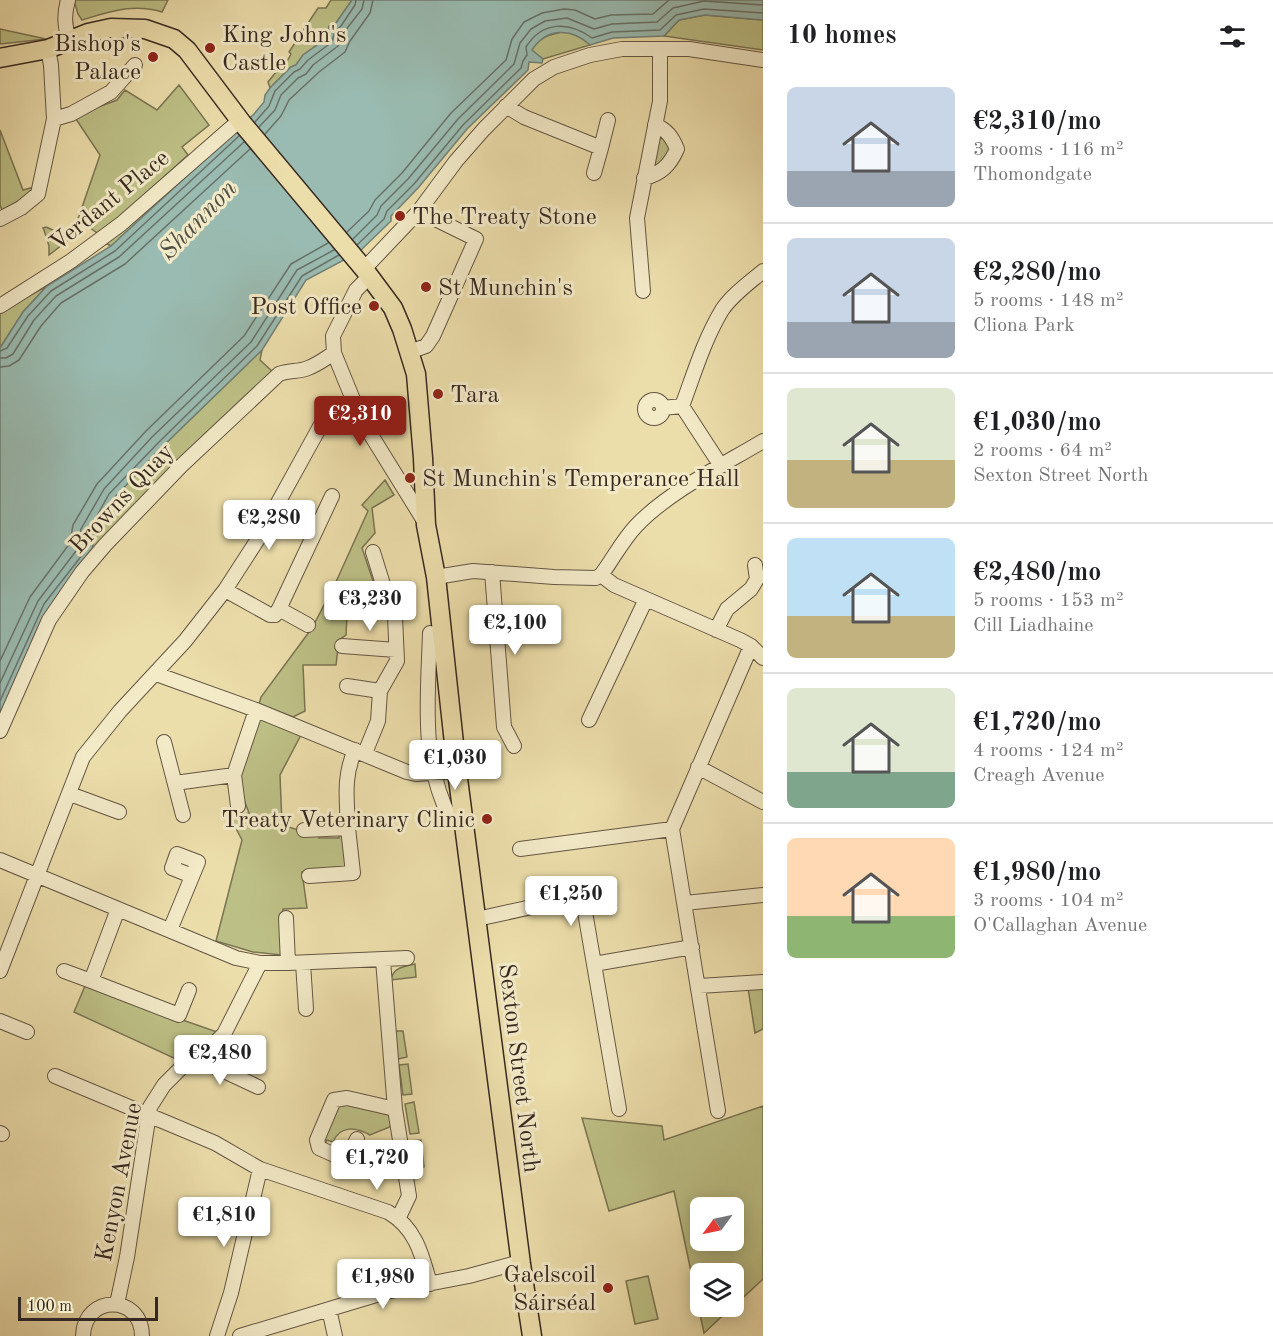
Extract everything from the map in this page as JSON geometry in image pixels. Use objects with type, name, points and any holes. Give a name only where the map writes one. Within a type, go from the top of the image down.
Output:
[{"type":"main road","name":"Sexton Street North","points":[[0,58],[48,49],[69,39],[111,28],[159,32],[174,39],[187,50],[241,122],[364,269],[393,308],[416,374],[419,502],[426,525],[436,578],[457,771],[520,1262],[532,1336]]},
{"type":"street","points":[[68,0],[64,12],[64,27],[69,39]]},
{"type":"street","points":[[0,219],[21,208],[38,194],[54,119],[48,49]]},
{"type":"street","points":[[419,502],[371,435],[354,402],[334,353],[333,336],[364,269],[419,211],[464,151],[534,79],[554,67],[590,55],[622,49],[689,49],[763,60]]},
{"type":"street","points":[[643,291],[637,218],[660,101],[660,49]]},
{"type":"street","points":[[54,119],[71,114],[111,92],[135,65]]},
{"type":"street","points":[[507,106],[524,117],[601,148]]},
{"type":"street","points":[[594,173],[608,120]]},
{"type":"street","name":"Verdant Place","points":[[0,306],[92,246],[241,122]]},
{"type":"street","points":[[644,178],[655,176],[671,162],[676,149],[673,138],[664,129],[655,125]]},
{"type":"street","points":[[410,352],[426,346],[433,336],[476,239],[419,211]]},
{"type":"street","points":[[682,406],[708,338],[723,309],[742,288],[763,272]]},
{"type":"street","name":"Browns Quay","points":[[0,731],[49,620],[82,572],[105,545],[182,466],[279,374],[291,369],[299,371],[308,369],[334,353]]},
{"type":"street","points":[[0,971],[70,795],[82,757],[120,711],[156,674],[225,590],[258,539],[322,423],[332,414],[354,402]]},
{"type":"street","points":[[663,408],[682,406]]},
{"type":"street","points":[[682,406],[721,466]]},
{"type":"street","points":[[436,578],[473,571],[554,578],[596,578],[601,575],[628,535],[647,515],[763,441]]},
{"type":"street","points":[[225,590],[270,615],[275,615],[332,496]]},
{"type":"street","points":[[373,552],[386,594]]},
{"type":"street","points":[[716,630],[727,609],[751,589],[758,579],[755,565]]},
{"type":"street","points":[[492,572],[504,727],[514,746]]},
{"type":"street","points":[[601,575],[614,585],[751,646],[763,658]]},
{"type":"street","points":[[309,876],[353,873],[348,828],[346,780],[348,767],[360,752],[378,721],[380,691],[397,661],[394,595],[386,594],[374,598],[356,597]]},
{"type":"street","points":[[589,720],[646,598]]},
{"type":"street","points":[[279,609],[308,625]]},
{"type":"street","points":[[430,633],[428,743],[434,774],[450,818]]},
{"type":"street","points":[[342,646],[396,650]]},
{"type":"street","points":[[718,1111],[672,829],[751,646]]},
{"type":"street","points":[[156,674],[256,710],[407,772],[434,774],[457,771]]},
{"type":"street","points":[[347,686],[380,691]]},
{"type":"street","points":[[238,806],[234,775],[256,710]]},
{"type":"street","points":[[164,742],[183,815]]},
{"type":"street","points":[[698,767],[763,801]]},
{"type":"street","points":[[175,783],[234,775]]},
{"type":"street","points":[[70,795],[119,812]]},
{"type":"street","points":[[304,830],[348,828]]},
{"type":"street","points":[[520,849],[672,829]]},
{"type":"street","points":[[0,860],[236,958],[260,963],[407,958]]},
{"type":"street","points":[[170,930],[192,876]]},
{"type":"street","points":[[685,903],[763,895]]},
{"type":"street","points":[[477,919],[573,900],[582,906],[585,912],[619,1109]]},
{"type":"street","points":[[90,981],[118,909]]},
{"type":"street","points":[[286,918],[288,963]]},
{"type":"street","points":[[594,964],[692,947]]},
{"type":"street","points":[[383,960],[395,1108],[409,1196],[398,1219]]},
{"type":"street","name":"Kenyon Avenue","points":[[117,1304],[127,1257],[150,1107],[164,1085],[182,1067],[212,1046],[224,1034],[260,963]]},
{"type":"street","points":[[303,963],[306,1009]]},
{"type":"street","points":[[64,971],[178,1015],[189,990]]},
{"type":"street","points":[[699,986],[763,982]]},
{"type":"street","points":[[0,1021],[27,1032]]},
{"type":"street","points":[[196,1058],[258,1086]]},
{"type":"street","points":[[55,1076],[215,1143],[260,1168],[377,1208],[398,1219],[407,1227],[417,1242],[430,1284]]},
{"type":"street","points":[[357,1139],[352,1150],[339,1157],[319,1148],[317,1140],[334,1100],[347,1098],[395,1108]]},
{"type":"street","points":[[217,1336],[231,1293],[260,1168]]},
{"type":"street","points":[[240,1336],[386,1293],[520,1262]]},
{"type":"street","points":[[83,1336],[87,1319],[93,1312],[108,1304],[117,1304],[127,1307],[135,1314],[146,1336]]},
{"type":"street","points":[[329,1309],[335,1336]]},
{"type":"green space","points":[[74,0],[168,0],[162,12],[131,8],[82,20]]},
{"type":"green space","points":[[331,0],[352,0],[336,23],[329,26],[327,38],[303,55],[296,65],[291,67],[270,88],[268,82],[281,66],[284,67],[291,54],[289,52],[318,8],[326,8]]},
{"type":"green space","points":[[705,15],[763,20],[763,50],[664,36],[679,20]]},
{"type":"green space","points":[[0,29],[46,39],[0,44]]},
{"type":"green space","points":[[567,31],[582,38],[590,45],[543,59],[531,50],[547,36]]},
{"type":"green space","points":[[179,85],[209,125],[182,147],[188,155],[100,235],[78,219],[100,155],[74,116],[117,100],[125,90],[157,110]]},
{"type":"green space","points":[[0,130],[23,190],[34,187],[33,193],[2,210],[0,205]]},
{"type":"green space","points":[[662,132],[672,150],[657,170],[652,165],[658,135]]},
{"type":"green space","points":[[222,144],[111,246],[103,242]]},
{"type":"green space","points":[[46,227],[71,238],[49,255],[49,246],[43,228]]},
{"type":"green space","points":[[47,286],[23,312],[0,348],[0,312]]},
{"type":"green space","points":[[262,350],[260,360],[273,372],[92,551],[94,534],[114,498],[162,447]]},
{"type":"green space","points":[[385,480],[394,495],[372,508],[375,533],[362,548],[374,584],[380,586],[377,593],[348,594],[346,635],[339,640],[336,665],[303,665],[305,711],[293,717],[259,704],[261,697],[312,628],[368,511],[362,505]]},
{"type":"green space","points":[[259,718],[301,735],[280,775],[282,825],[308,833],[318,833],[319,838],[339,838],[339,833],[346,833],[349,869],[302,872],[307,908],[283,909],[281,955],[253,952],[216,941],[242,840],[230,817],[249,813],[238,784]]},
{"type":"green space","points":[[415,964],[416,977],[391,980],[397,970]]},
{"type":"green space","points":[[85,986],[217,1032],[178,1060],[74,1012]]},
{"type":"green space","points":[[763,987],[763,1029],[755,1033],[748,988]]},
{"type":"green space","points":[[397,1031],[403,1031],[407,1057],[398,1059],[395,1034]]},
{"type":"green space","points":[[408,1064],[412,1094],[403,1095],[399,1065]]},
{"type":"green space","points":[[414,1102],[419,1133],[410,1134],[405,1104]]},
{"type":"green space","points":[[343,1104],[390,1115],[392,1126],[370,1135],[354,1129],[344,1130],[336,1136],[333,1142],[327,1140],[325,1145],[323,1141],[338,1106]]},
{"type":"green space","points":[[763,1106],[763,1279],[744,1297],[744,1263],[690,1263],[690,1267],[674,1191],[609,1211],[582,1118],[662,1126],[664,1140]]},
{"type":"green space","points":[[421,1140],[424,1167],[415,1169],[410,1141]]},
{"type":"green space","points":[[648,1276],[658,1319],[635,1324],[626,1281]]},
{"type":"green space","points":[[701,1317],[721,1317],[704,1333]]},
{"type":"water","name":"Shannon","points":[[352,0],[763,0],[763,20],[705,15],[679,20],[664,36],[613,38],[590,45],[583,39],[567,33],[559,32],[544,37],[532,50],[543,59],[542,63],[529,62],[528,70],[467,129],[418,188],[391,216],[391,221],[359,252],[306,280],[262,350],[162,447],[114,498],[94,534],[92,551],[0,715],[0,348],[23,312],[47,286],[111,246],[254,114],[264,102],[265,95],[270,88],[291,67],[296,65],[303,55],[327,38],[329,26],[336,23]]},
{"type":"place","name":"King John's Castle","points":[[210,48]]},
{"type":"place","name":"Bishop's Palace","points":[[153,57]]},
{"type":"place","name":"The Treaty Stone","points":[[400,216]]},
{"type":"place","name":"St Munchin's","points":[[426,287]]},
{"type":"place","name":"Post Office","points":[[374,306]]},
{"type":"place","name":"Tara","points":[[438,394]]},
{"type":"place","name":"St Munchin's Temperance Hall","points":[[410,478]]},
{"type":"place","name":"Treaty Veterinary Clinic","points":[[487,819]]},
{"type":"place","name":"Gaelscoil Sáirséal","points":[[608,1288]]}]
